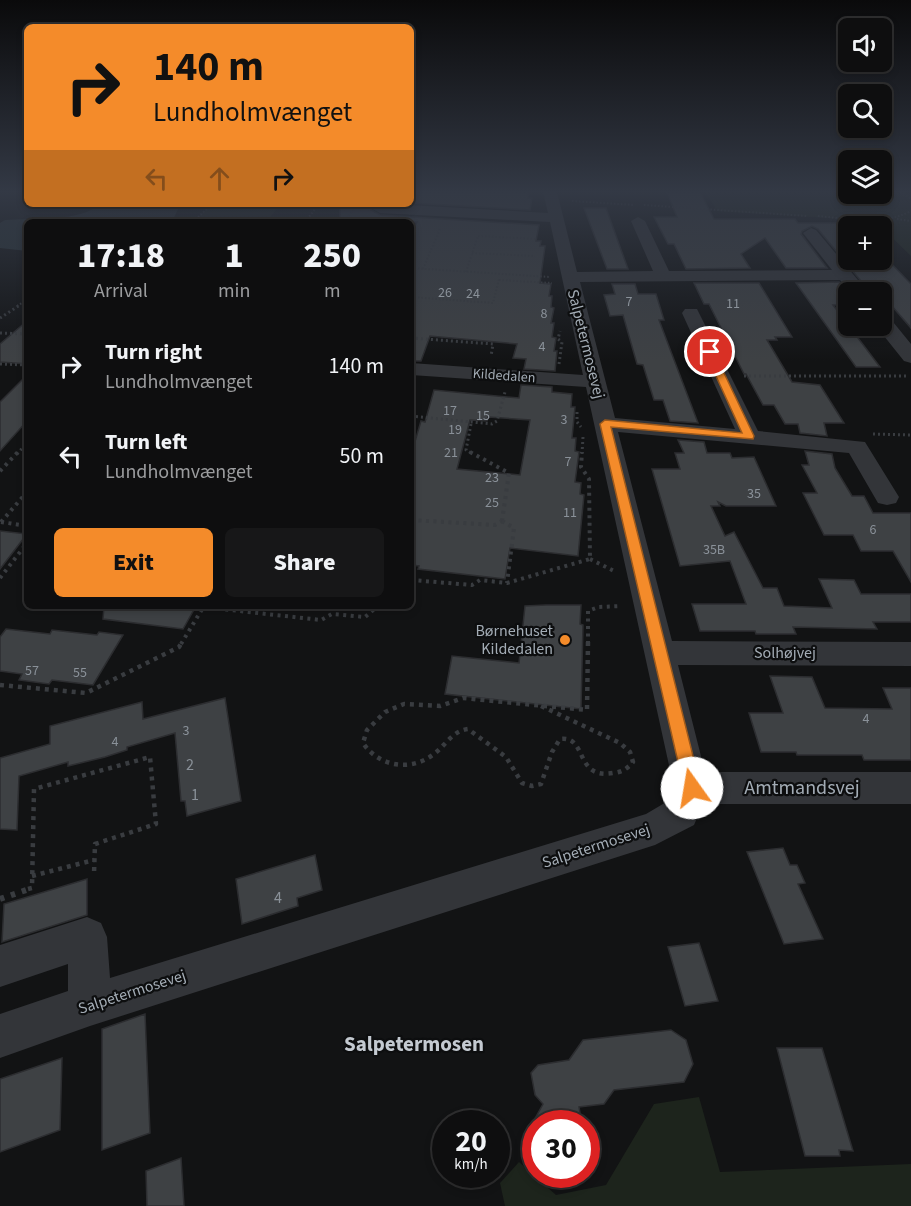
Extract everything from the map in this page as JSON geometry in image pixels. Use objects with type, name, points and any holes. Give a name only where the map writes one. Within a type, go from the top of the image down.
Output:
[{"type":"street","name":"Salpetermosevej","points":[[0,1036],[90,1005],[655,828],[681,813],[692,788],[597,382],[561,285],[557,248]]},
{"type":"street","points":[[650,248],[663,276]]},
{"type":"street","points":[[823,248],[851,282]]},
{"type":"street","points":[[561,285],[663,276],[845,275]]},
{"type":"street","points":[[692,314],[749,436]]},
{"type":"street","points":[[892,333],[911,357]]},
{"type":"street","name":"Kildedalen","points":[[414,369],[597,382]]},
{"type":"street","points":[[605,424],[857,447],[888,497]]},
{"type":"street","name":"Solhøjvej","points":[[660,653],[911,654]]},
{"type":"street","name":"Amtmandsvej","points":[[692,788],[911,788]]},
{"type":"street","points":[[0,966],[87,937],[90,1005]]},
{"type":"path","points":[[423,269],[432,248]]},
{"type":"path","points":[[466,272],[474,248]]},
{"type":"path","points":[[472,253],[536,256]]},
{"type":"path","points":[[414,268],[501,274],[561,285]]},
{"type":"path","points":[[414,297],[493,303],[501,274]]},
{"type":"path","points":[[499,280],[561,285]]},
{"type":"path","points":[[0,318],[24,302]]},
{"type":"path","points":[[558,372],[562,342],[558,339],[561,324]]},
{"type":"path","points":[[0,333],[24,334]]},
{"type":"path","points":[[414,338],[494,344],[491,357],[481,357]]},
{"type":"path","points":[[0,364],[24,365]]},
{"type":"path","points":[[414,416],[460,420],[471,424],[492,424],[497,421],[509,376]]},
{"type":"path","points":[[721,376],[911,376]]},
{"type":"path","points":[[577,405],[577,422],[583,430],[581,467],[589,479],[590,558]]},
{"type":"path","points":[[414,520],[495,525],[502,520],[509,473],[466,450],[471,424]]},
{"type":"path","points":[[0,471],[24,446]]},
{"type":"path","points":[[1,522],[24,495]]},
{"type":"path","points":[[502,520],[507,526],[514,528],[507,583]]},
{"type":"path","points":[[1,522],[24,526]]},
{"type":"path","points":[[0,578],[24,547]]},
{"type":"path","points":[[414,580],[472,585],[480,580],[507,583],[590,558],[609,568]]},
{"type":"path","points":[[541,706],[620,743],[630,753],[633,762],[626,770],[606,775],[594,774],[587,767],[575,742],[567,738],[560,740],[552,752],[541,784],[532,786],[522,783],[507,757],[497,751],[479,733],[468,728],[457,732],[435,755],[420,762],[404,765],[383,763],[367,752],[363,743],[367,730],[385,712],[404,704],[440,706],[463,698],[587,710],[588,611],[599,607],[625,606]]},
{"type":"path","points":[[0,685],[86,693],[179,647],[202,609]]},
{"type":"path","points":[[221,609],[321,620],[332,614],[365,616],[374,609]]},
{"type":"path","points":[[0,899],[32,888],[34,789],[150,757],[156,824],[95,844],[94,874]]},
{"type":"path","points":[[32,876],[94,860]]},
{"type":"shaded area","points":[[3,248],[24,248],[24,251]]},
{"type":"shaded area","points":[[903,248],[911,248],[911,256]]},
{"type":"shaded area","points":[[699,1097],[720,1172],[911,1164],[911,1206],[505,1206],[501,1188],[510,1188],[510,1172],[519,1162],[522,1165],[522,1188],[548,1188],[556,1195],[606,1185],[654,1104]]},
{"type":"building","points":[[414,248],[545,248],[540,283],[551,284],[549,296],[552,296],[551,307],[554,308],[551,323],[554,323],[552,337],[556,338],[554,351],[557,351],[555,371],[524,369],[526,359],[513,358],[517,344],[430,336],[421,361],[414,361]]},
{"type":"building","points":[[599,248],[621,248],[628,269],[607,269]]},
{"type":"building","points":[[676,248],[750,248],[741,254],[750,268],[686,269]]},
{"type":"building","points":[[772,248],[812,248],[827,268],[786,268]]},
{"type":"building","points":[[892,264],[911,284],[911,328],[892,306],[892,282],[862,282],[852,270],[892,270]]},
{"type":"building","points":[[838,282],[838,305],[833,305],[838,312],[838,336],[856,336],[880,367],[856,367],[796,283]]},
{"type":"building","points":[[694,283],[759,283],[792,337],[775,337],[777,340],[767,340],[792,382],[820,385],[844,423],[824,423],[827,436],[800,433],[798,424],[785,424],[774,405],[763,405],[744,374],[709,304],[704,304]]},
{"type":"building","points":[[612,284],[635,284],[638,294],[656,294],[664,320],[659,320],[698,423],[670,421],[663,400],[654,400],[643,365],[637,364],[623,315],[610,316],[604,295],[615,294]]},
{"type":"building","points":[[24,324],[24,364],[0,362],[0,344]]},
{"type":"building","points":[[24,378],[24,424],[0,451],[0,402]]},
{"type":"building","points":[[521,385],[552,387],[552,392],[572,394],[571,407],[575,407],[572,438],[576,438],[575,451],[579,452],[575,482],[581,483],[580,494],[584,495],[578,556],[510,548],[505,579],[418,569],[419,566],[414,565],[414,445],[421,421],[425,422],[434,390],[519,398]],"holes":[[[488,417],[530,420],[520,475],[457,469],[470,420],[487,421]]]},
{"type":"building","points":[[678,440],[704,442],[707,453],[730,453],[732,458],[754,457],[776,506],[726,506],[718,502],[720,506],[711,506],[725,536],[734,532],[763,588],[777,588],[784,606],[832,608],[819,579],[854,580],[861,594],[911,594],[911,622],[873,622],[877,629],[793,627],[796,634],[700,631],[692,604],[746,604],[730,561],[680,566],[652,469],[680,469],[675,453],[684,453]]},
{"type":"building","points":[[805,451],[832,454],[835,468],[852,496],[864,496],[873,513],[911,513],[911,582],[893,551],[861,551],[853,535],[824,535],[803,493],[817,493],[802,465],[809,465]]},
{"type":"building","points":[[0,531],[24,534],[24,538],[0,569]]},
{"type":"building","points":[[581,605],[580,624],[583,625],[581,709],[445,694],[452,656],[519,663],[525,606]]},
{"type":"building","points":[[104,609],[194,609],[183,629],[103,619]]},
{"type":"building","points":[[6,629],[50,634],[52,630],[97,635],[99,632],[123,635],[93,685],[52,680],[49,684],[19,680],[22,674],[0,671],[0,637]]},
{"type":"building","points":[[770,676],[812,677],[825,708],[892,709],[883,688],[911,688],[911,760],[864,760],[862,755],[797,755],[796,752],[761,752],[749,713],[783,713]]},
{"type":"building","points":[[225,698],[241,801],[187,816],[185,801],[181,801],[175,733],[127,747],[127,750],[105,757],[68,766],[68,762],[19,776],[17,830],[0,829],[0,758],[50,744],[50,726],[142,702],[143,719]]},
{"type":"building","points":[[783,848],[790,865],[797,865],[805,883],[798,884],[823,939],[784,944],[747,852]]},
{"type":"building","points":[[315,855],[322,890],[297,898],[298,906],[242,924],[236,879]]},
{"type":"building","points":[[87,879],[87,915],[2,942],[4,904]]},
{"type":"building","points":[[699,943],[718,1001],[685,1006],[668,947]]},
{"type":"building","points":[[145,1014],[150,1133],[102,1150],[102,1029]]},
{"type":"building","points":[[671,1030],[686,1040],[693,1064],[684,1082],[614,1090],[604,1104],[579,1107],[580,1110],[540,1110],[543,1104],[535,1095],[531,1073],[538,1065],[569,1060],[583,1040]]},
{"type":"building","points":[[777,1048],[822,1048],[853,1151],[839,1150],[840,1156],[805,1156]]},
{"type":"building","points":[[62,1058],[60,1130],[0,1152],[0,1079]]},
{"type":"building","points":[[181,1158],[184,1206],[147,1206],[146,1171]]},
{"type":"place","name":"Børnehuset Kildedalen","points":[[565,640]]},
{"type":"district","name":"Salpetermosen","points":[[414,1044]]},
{"type":"route","points":[[692,788],[605,424],[749,436],[710,352]]}]
